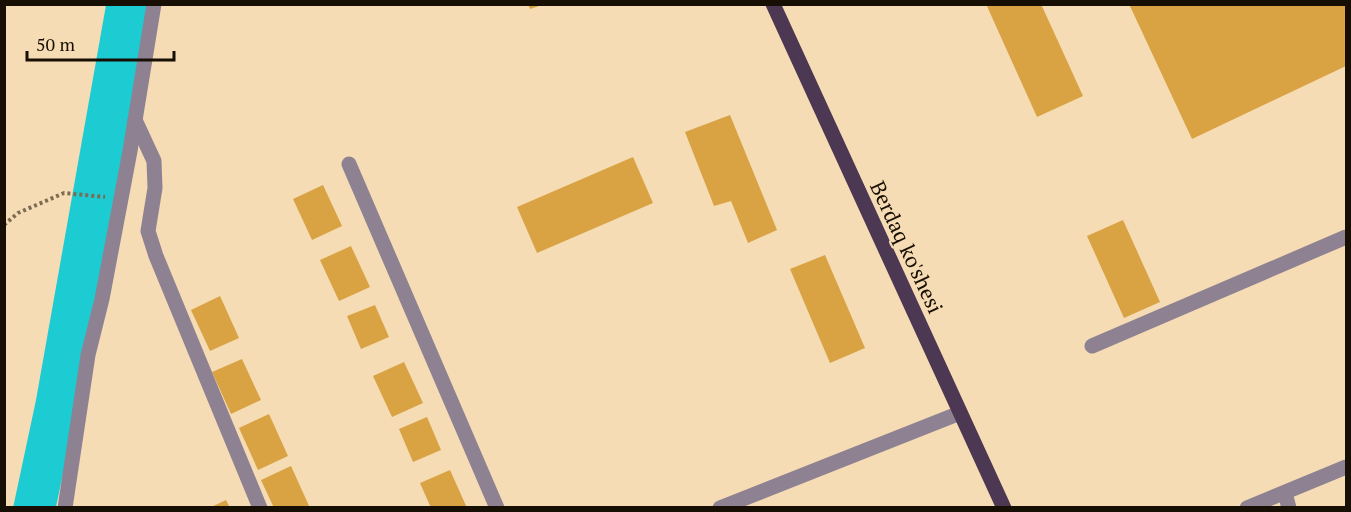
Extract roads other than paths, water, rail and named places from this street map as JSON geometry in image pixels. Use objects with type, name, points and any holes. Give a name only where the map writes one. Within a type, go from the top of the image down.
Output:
[{"type":"main road","name":"Berdaq ko'shesi","points":[[772,4],[1004,507]]},
{"type":"street","points":[[65,507],[88,355],[102,299],[121,198],[154,4]]},
{"type":"street","points":[[135,120],[154,161],[154,188],[148,231],[156,256],[260,507]]},
{"type":"street","points":[[349,164],[497,507]]},
{"type":"street","points":[[1092,346],[1347,237]]},
{"type":"street","points":[[720,507],[960,413]]},
{"type":"street","points":[[1247,507],[1287,500],[1347,467]]},
{"type":"water","points":[[106,5],[151,5],[88,355],[56,507],[13,508],[36,400]]}]
